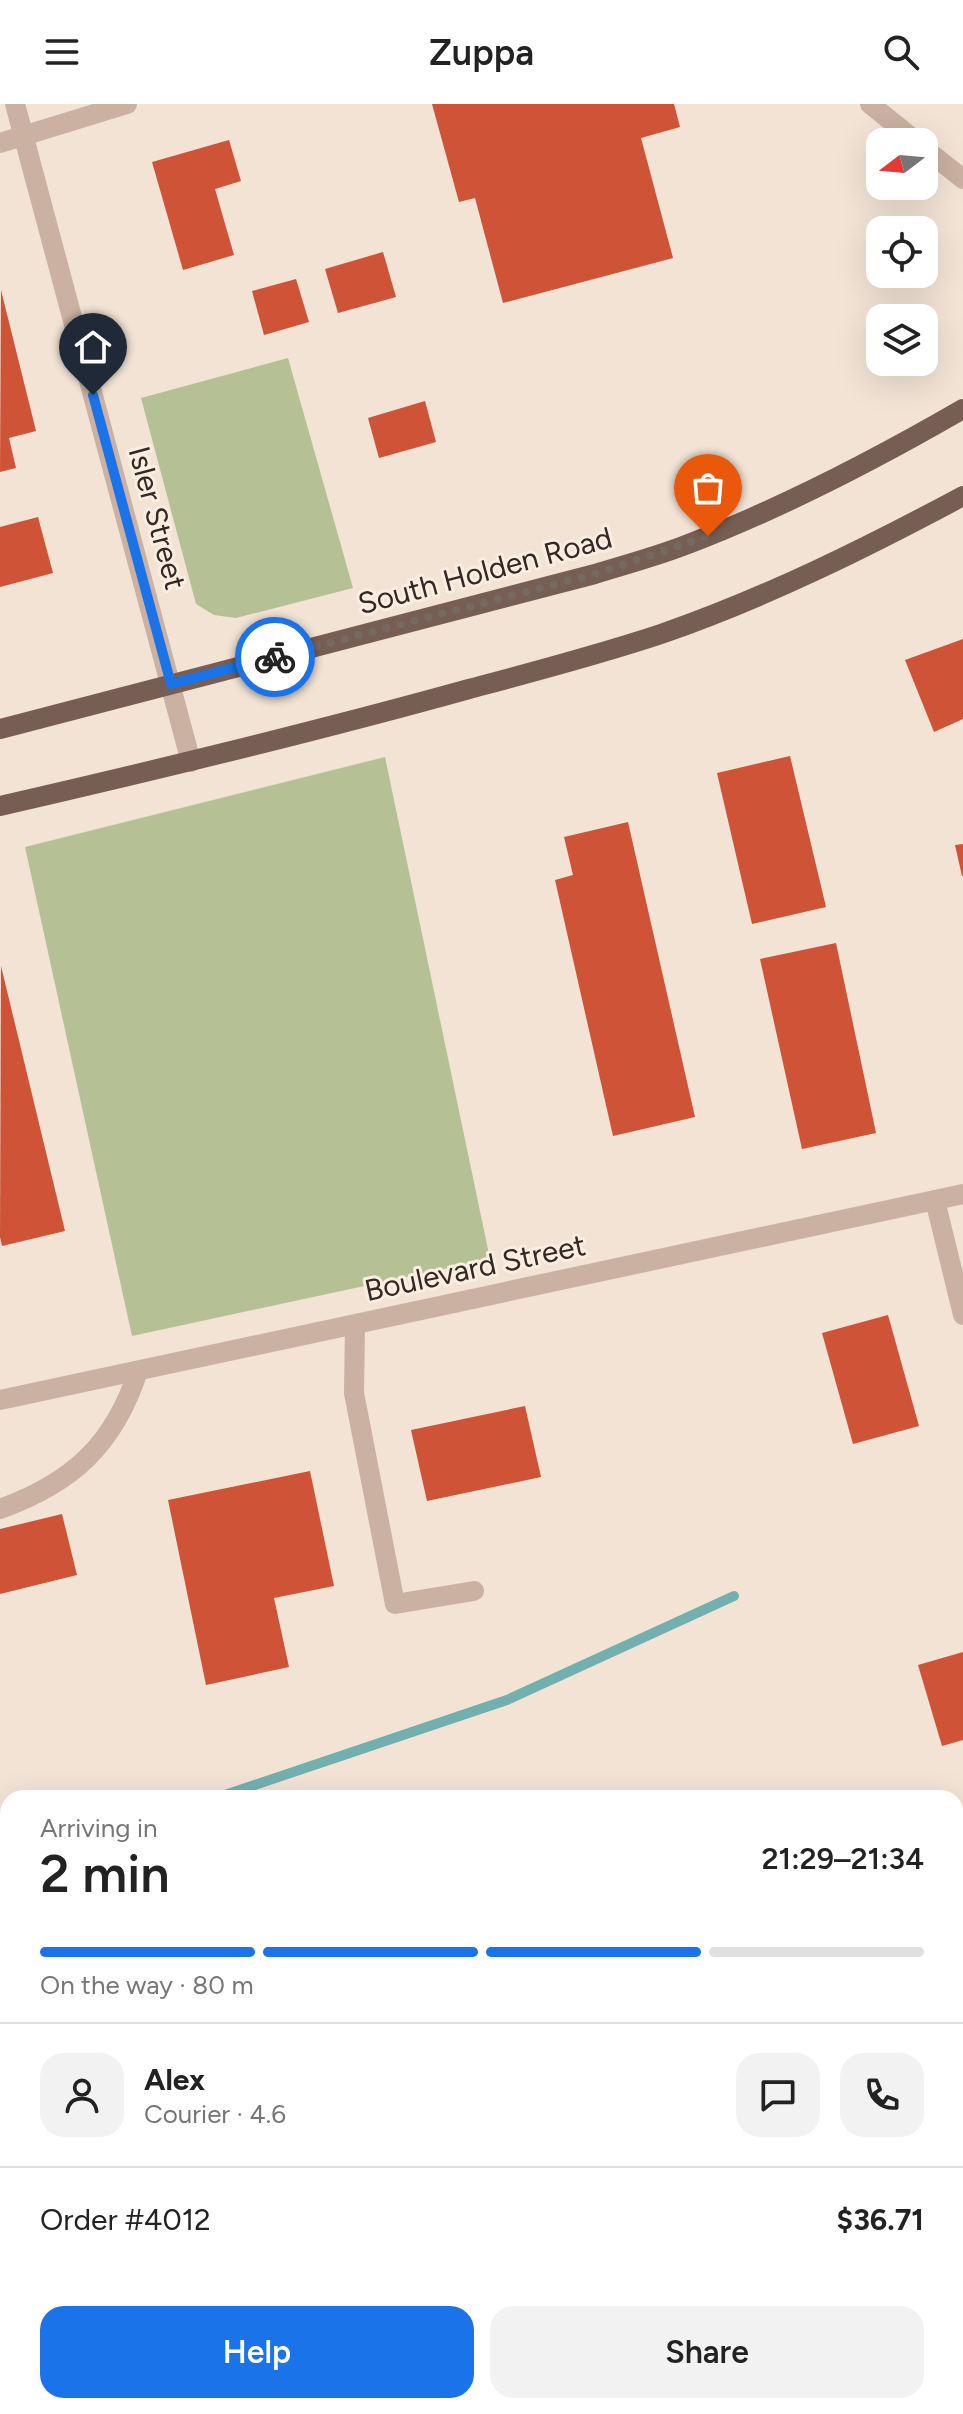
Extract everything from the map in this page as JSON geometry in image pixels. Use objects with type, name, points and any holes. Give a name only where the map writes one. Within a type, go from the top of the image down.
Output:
[{"type":"main road","name":"South Holden Road","points":[[0,729],[595,574],[680,547],[808,493],[893,450],[963,409]]},
{"type":"main road","points":[[0,806],[191,762],[429,700],[662,633],[733,606],[825,565],[963,496]]},
{"type":"street","name":"Isler Street","points":[[15,104],[191,762]]},
{"type":"street","points":[[0,143],[127,104]]},
{"type":"street","points":[[870,104],[900,128]]},
{"type":"street","points":[[938,159],[963,179]]},
{"type":"street","name":"Boulevard Street","points":[[0,1400],[963,1194]]},
{"type":"street","points":[[935,1200],[963,1315]]},
{"type":"street","points":[[355,1325],[354,1393],[395,1604],[474,1591]]},
{"type":"street","points":[[0,1509],[57,1484],[101,1446],[127,1404],[138,1371]]},
{"type":"green space","points":[[288,358],[353,588],[236,618],[214,615],[196,604],[141,398]]},
{"type":"green space","points":[[385,757],[490,1259],[132,1336],[25,847]]},
{"type":"building","points":[[432,104],[674,104],[680,127],[641,138],[673,258],[503,303],[475,198],[459,202]]},
{"type":"building","points":[[229,140],[241,181],[215,189],[234,255],[183,270],[152,162]]},
{"type":"building","points":[[383,252],[396,297],[338,313],[325,269]]},
{"type":"building","points":[[296,279],[309,322],[264,335],[252,291]]},
{"type":"building","points":[[1,290],[36,431],[9,438],[16,468],[0,472]]},
{"type":"building","points":[[425,401],[436,442],[379,458],[368,418]]},
{"type":"building","points":[[38,517],[53,573],[0,587],[0,527]]},
{"type":"building","points":[[963,639],[963,719],[934,732],[905,660]]},
{"type":"building","points":[[790,756],[826,907],[752,924],[717,773]]},
{"type":"building","points":[[628,822],[695,1117],[613,1136],[555,880],[573,875],[564,837]]},
{"type":"building","points":[[963,844],[963,876],[962,876],[955,845]]},
{"type":"building","points":[[836,943],[876,1133],[802,1149],[760,959]]},
{"type":"building","points":[[1,966],[65,1231],[2,1246],[0,1237]]},
{"type":"building","points":[[888,1315],[919,1426],[853,1444],[822,1333]]},
{"type":"building","points":[[525,1406],[541,1477],[427,1501],[411,1430]]},
{"type":"building","points":[[310,1471],[334,1586],[274,1598],[289,1667],[206,1685],[168,1500]]},
{"type":"building","points":[[62,1514],[77,1575],[0,1594],[0,1529]]},
{"type":"building","points":[[963,1652],[963,1740],[942,1746],[918,1665]]},
{"type":"waterway","points":[[240,1790],[507,1700],[734,1596]]},
{"type":"way so far","points":[[275,657],[595,574],[708,536]]},
{"type":"route","points":[[93,395],[171,684],[275,657]]}]
